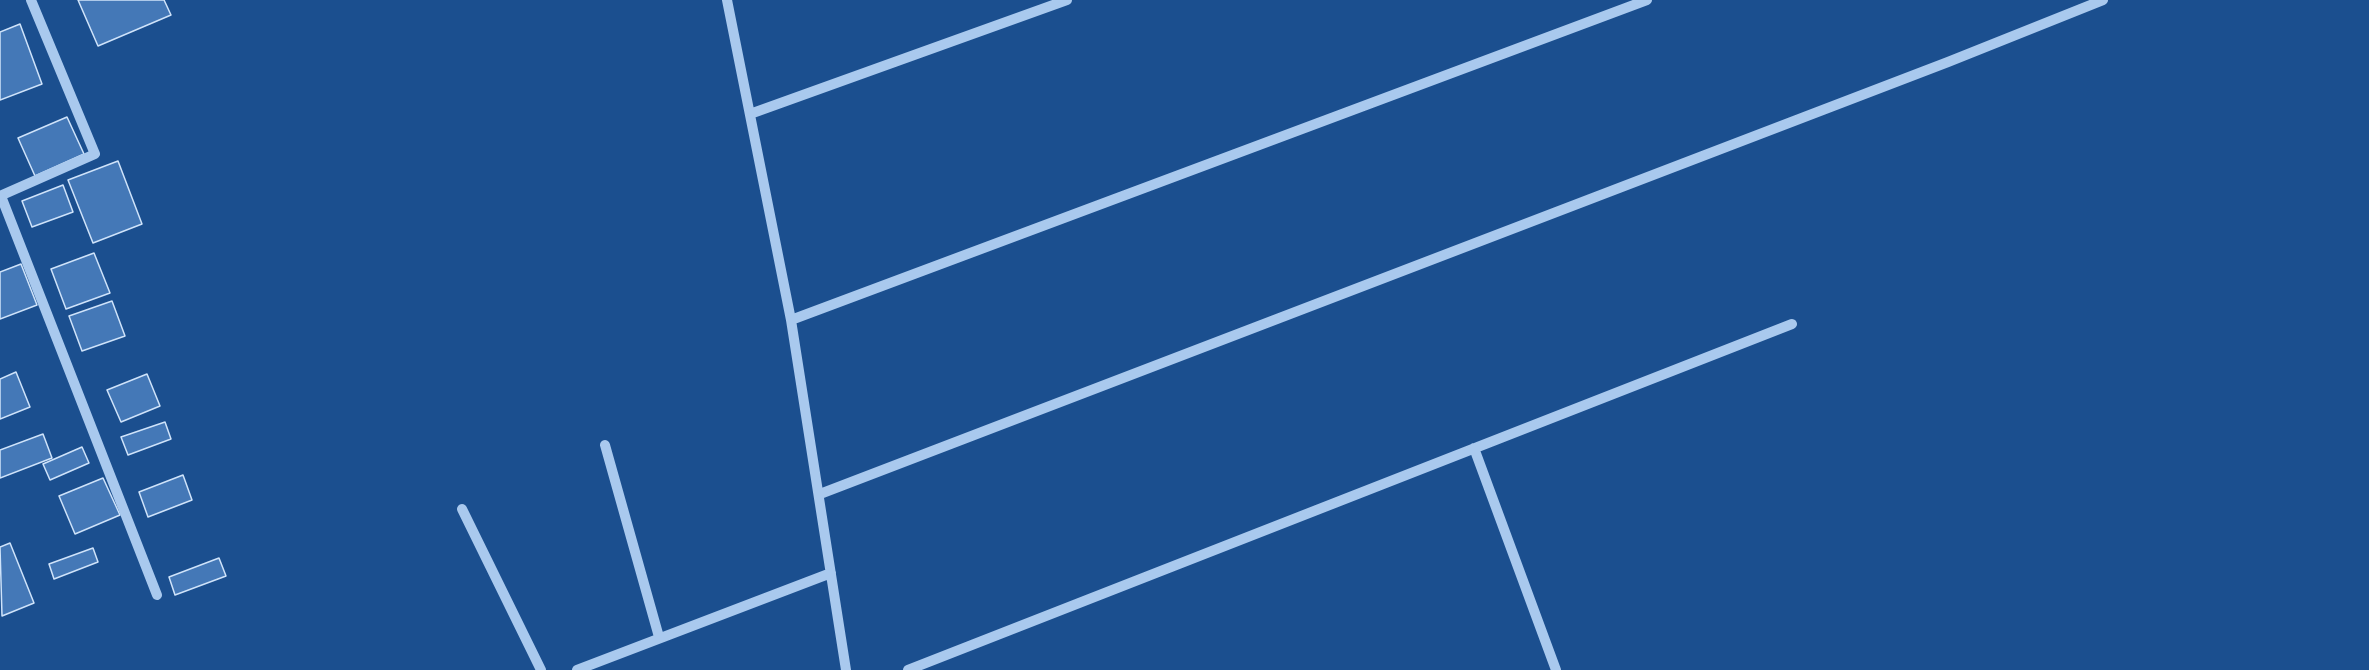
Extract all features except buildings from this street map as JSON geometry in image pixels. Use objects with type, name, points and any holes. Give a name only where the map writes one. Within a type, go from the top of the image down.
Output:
[{"type":"street","points":[[31,0],[96,154],[0,196],[157,595]]},
{"type":"street","points":[[728,0],[791,320],[846,670]]},
{"type":"street","points":[[750,114],[1067,0]]},
{"type":"street","points":[[791,320],[1647,0]]},
{"type":"street","points":[[820,494],[1937,67],[2103,0]]},
{"type":"street","points":[[908,670],[1792,324]]},
{"type":"street","points":[[605,445],[659,637]]},
{"type":"street","points":[[1474,448],[1556,670]]},
{"type":"street","points":[[462,509],[541,670]]},
{"type":"street","points":[[577,670],[831,573]]}]
